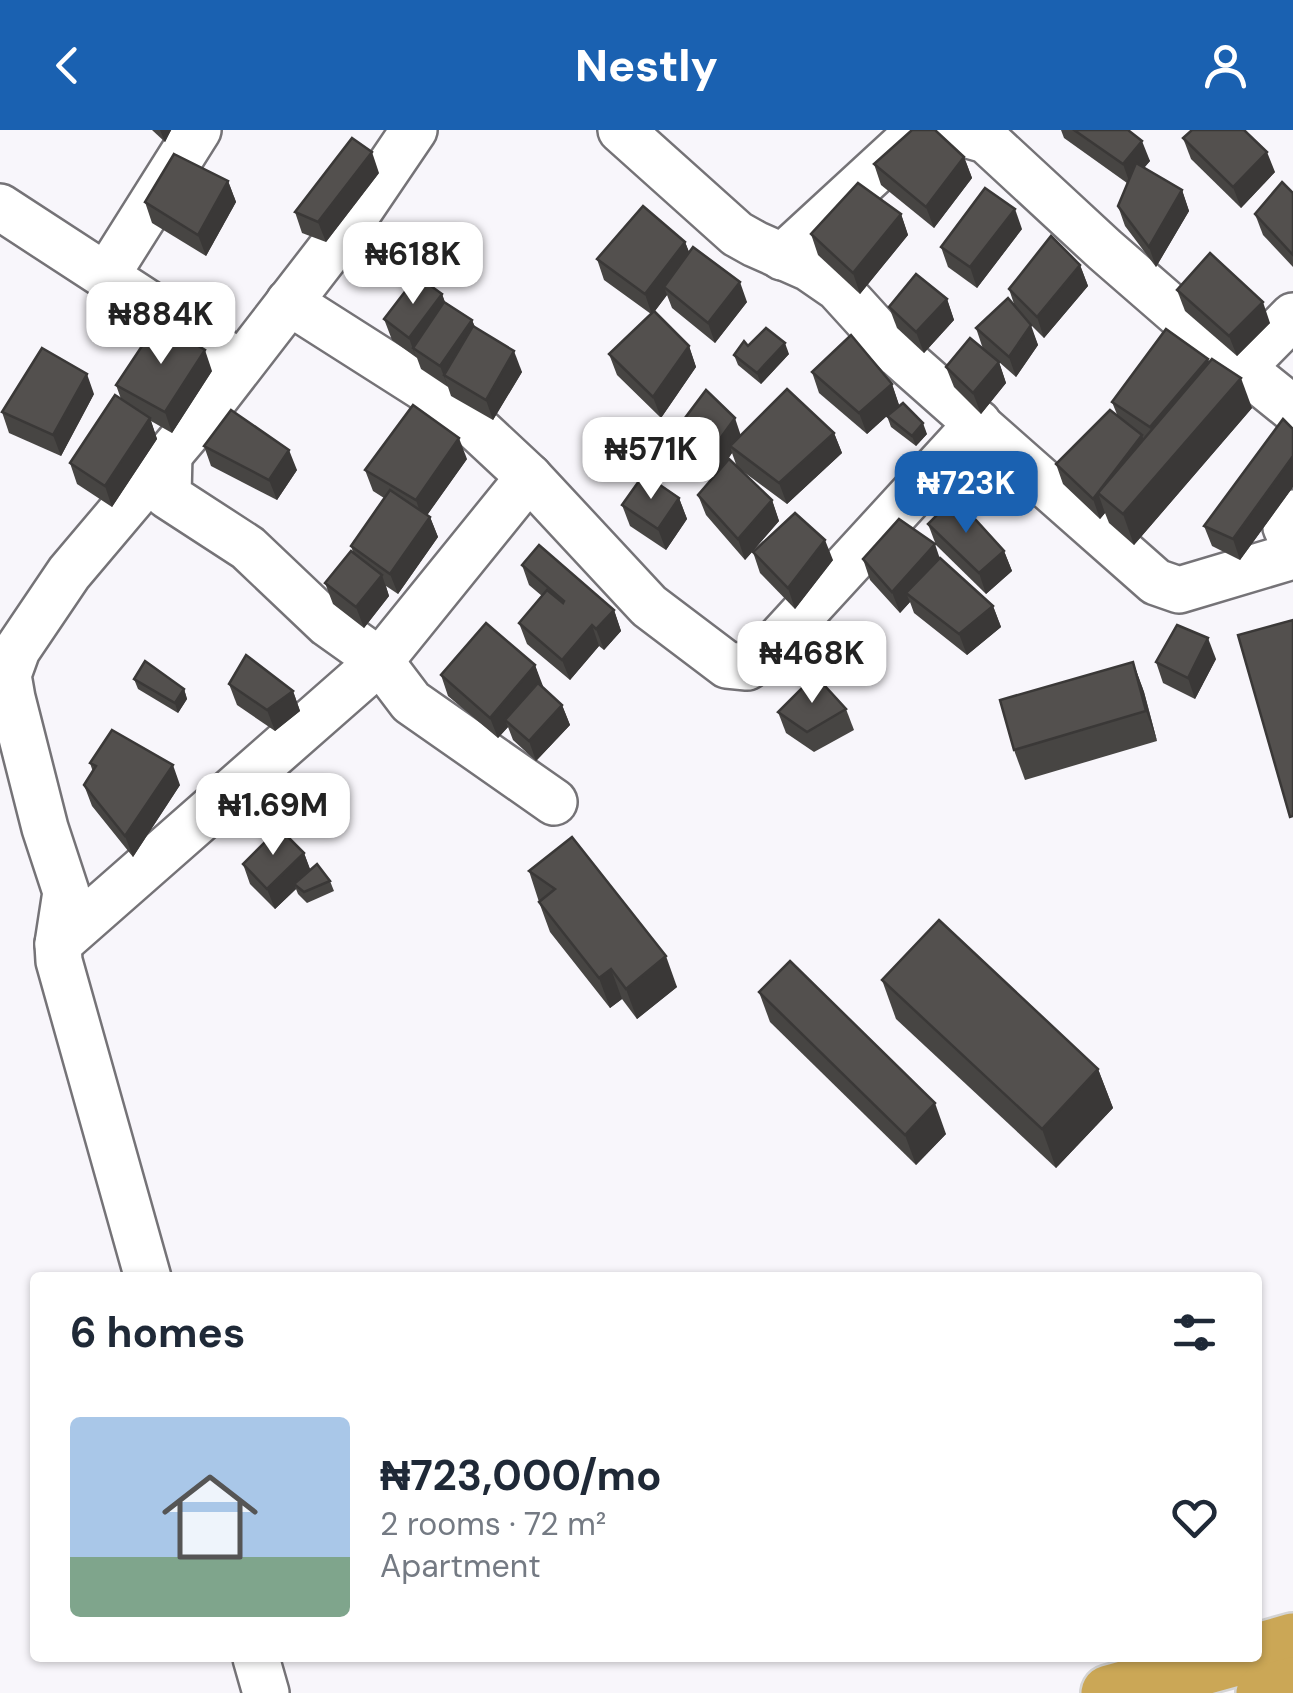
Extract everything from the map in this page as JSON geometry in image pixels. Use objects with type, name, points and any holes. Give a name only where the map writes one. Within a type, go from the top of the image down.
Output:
[{"type":"highway","points":[[1262,1651],[1293,1642]]},
{"type":"highway","points":[[1110,1693],[1222,1662]]},
{"type":"highway","points":[[1264,1693],[1293,1685]]},
{"type":"street","points":[[106,276],[198,130]]},
{"type":"street","points":[[621,130],[737,234],[809,268],[838,288],[899,355],[1156,582],[1180,590],[1293,556]]},
{"type":"street","points":[[782,257],[920,130]]},
{"type":"street","points":[[146,1272],[59,960],[66,892],[45,828],[8,675],[17,650],[70,573],[353,220],[404,132]]},
{"type":"street","points":[[977,133],[1105,250],[1293,409]]},
{"type":"street","points":[[0,207],[241,364]]},
{"type":"street","points":[[289,302],[454,407],[529,476],[649,606],[727,665],[747,668],[764,656],[978,424]]},
{"type":"street","points":[[1242,368],[1293,316]]},
{"type":"street","points":[[169,454],[168,496],[248,548],[328,624],[380,661],[411,702],[554,802]]},
{"type":"street","points":[[58,944],[380,661],[529,476]]},
{"type":"street","points":[[1293,513],[1286,527],[1293,543]]},
{"type":"street","points":[[257,1662],[266,1693]]},
{"type":"building","points":[[912,130],[935,130],[964,157],[926,207],[874,164]]},
{"type":"building","points":[[1074,130],[1128,130],[1142,141],[1123,164]]},
{"type":"building","points":[[1192,130],[1244,130],[1267,152],[1233,187],[1183,138]]},
{"type":"building","points":[[352,138],[372,152],[318,222],[295,212]]},
{"type":"building","points":[[174,154],[228,181],[198,235],[145,202]]},
{"type":"building","points":[[1136,163],[1182,190],[1149,247],[1118,206]]},
{"type":"building","points":[[1282,182],[1293,193],[1293,255],[1255,214]]},
{"type":"building","points":[[858,183],[901,214],[853,273],[811,234]]},
{"type":"building","points":[[985,188],[1015,209],[970,267],[941,247]]},
{"type":"building","points":[[643,206],[685,242],[645,294],[597,259]]},
{"type":"building","points":[[1051,236],[1080,265],[1037,317],[1009,289]]},
{"type":"building","points":[[693,247],[740,282],[708,323],[664,287]]},
{"type":"building","points":[[1210,253],[1263,302],[1229,336],[1177,290]]},
{"type":"building","points":[[916,274],[947,299],[916,332],[889,307]]},
{"type":"building","points":[[417,276],[442,294],[409,338],[384,319]]},
{"type":"building","points":[[1008,298],[1031,325],[1009,357],[976,328]]},
{"type":"building","points":[[444,302],[472,320],[440,366],[413,348]]},
{"type":"building","points":[[654,311],[689,346],[653,397],[609,354]]},
{"type":"building","points":[[158,322],[205,350],[165,412],[116,385]]},
{"type":"building","points":[[473,326],[514,351],[486,400],[444,375]]},
{"type":"building","points":[[766,328],[785,343],[757,373],[734,355],[744,341],[748,346]]},
{"type":"building","points":[[1166,329],[1208,359],[1150,427],[1112,402]]},
{"type":"building","points":[[851,335],[892,384],[859,413],[812,372]]},
{"type":"building","points":[[970,338],[999,362],[973,393],[946,367]]},
{"type":"building","points":[[42,348],[87,374],[53,435],[2,412]]},
{"type":"building","points":[[1212,359],[1241,378],[1123,514],[1098,493]]},
{"type":"building","points":[[787,389],[834,433],[779,483],[730,446]]},
{"type":"building","points":[[706,390],[735,418],[711,451],[676,430]]},
{"type":"building","points":[[115,395],[150,418],[105,486],[70,463]]},
{"type":"building","points":[[903,403],[923,423],[912,436],[887,416]]},
{"type":"building","points":[[413,405],[459,438],[416,500],[365,470]]},
{"type":"building","points":[[231,410],[289,450],[269,480],[204,446]]},
{"type":"building","points":[[1110,410],[1142,435],[1093,499],[1056,464]]},
{"type":"building","points":[[1283,419],[1293,429],[1293,456],[1233,539],[1204,526]]},
{"type":"building","points":[[729,459],[772,500],[738,539],[698,495]]},
{"type":"building","points":[[644,474],[679,498],[658,529],[622,505]]},
{"type":"building","points":[[390,490],[430,517],[390,574],[351,546]]},
{"type":"building","points":[[955,497],[1004,551],[979,573],[928,524]]},
{"type":"building","points":[[795,513],[825,540],[788,588],[753,552]]},
{"type":"building","points":[[899,519],[935,544],[892,592],[863,559]]},
{"type":"building","points":[[539,545],[614,610],[596,629],[592,625],[562,660],[519,623],[547,590],[564,601],[522,565]]},
{"type":"building","points":[[351,551],[382,575],[356,607],[325,583]]},
{"type":"building","points":[[940,558],[993,606],[959,634],[906,593]]},
{"type":"building","points":[[1293,620],[1293,816],[1290,817],[1238,635]]},
{"type":"building","points":[[486,623],[535,665],[490,718],[441,675]]},
{"type":"building","points":[[1177,625],[1208,638],[1188,678],[1156,662]]},
{"type":"building","points":[[246,655],[293,691],[267,710],[229,684]]},
{"type":"building","points":[[145,661],[184,689],[175,703],[134,679]]},
{"type":"building","points":[[1133,662],[1146,711],[1014,750],[1000,700]]},
{"type":"building","points":[[815,675],[846,709],[807,732],[778,712]]},
{"type":"building","points":[[538,683],[562,705],[529,741],[505,720]]},
{"type":"building","points":[[112,730],[173,765],[125,836],[84,785],[96,766],[90,763]]},
{"type":"building","points":[[279,828],[304,853],[267,889],[243,864]]},
{"type":"building","points":[[572,837],[666,956],[626,989],[611,969],[599,978],[539,902],[555,889],[529,871]]},
{"type":"building","points":[[317,864],[330,881],[304,892],[294,884]]},
{"type":"building","points":[[939,920],[1098,1069],[1042,1129],[882,980]]},
{"type":"building","points":[[790,961],[935,1103],[905,1135],[759,992]]}]
